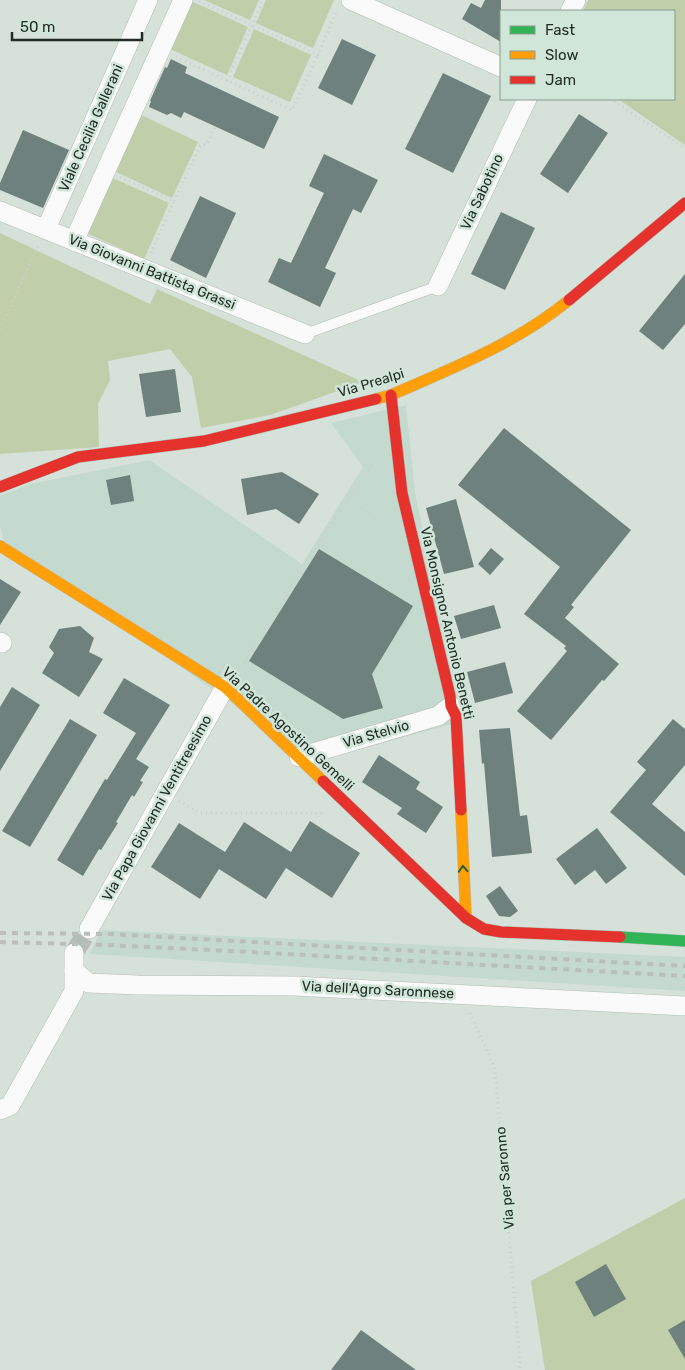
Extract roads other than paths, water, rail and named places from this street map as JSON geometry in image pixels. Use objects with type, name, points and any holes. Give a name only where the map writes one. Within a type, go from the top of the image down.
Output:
[{"type":"street","name":"Viale Cecilia Gallerani","points":[[46,230],[148,0]]},
{"type":"street","points":[[74,241],[183,0]]},
{"type":"street","points":[[345,5],[500,67]]},
{"type":"street","name":"Via Sabotino","points":[[438,286],[526,100]]},
{"type":"street","name":"Via Prealpi","points":[[0,487],[78,457],[204,441],[391,395],[481,356],[555,311],[685,202]]},
{"type":"street","name":"Via Giovanni Battista Grassi","points":[[0,211],[304,334]]},
{"type":"street","name":"Via Monsignor Antonio Benetti","points":[[391,395],[402,493],[451,706],[456,716],[466,918]]},
{"type":"street","name":"Via Prealpi","points":[[9,471],[44,470]]},
{"type":"street","name":"Via Padre Agostino Gemelli","points":[[0,546],[226,689],[466,918],[484,929],[501,932],[581,934],[685,941]]},
{"type":"street","name":"Via Papa Giovanni Ventitreesimo","points":[[89,929],[226,689]]},
{"type":"street","name":"Via Stelvio","points":[[298,757],[438,716],[451,706]]},
{"type":"street","name":"Via dell'Agro Saronnese","points":[[0,1110],[10,1106],[74,991],[74,962],[88,983],[294,986],[685,1006]]},
{"type":"lane","points":[[304,334],[438,286]]},
{"type":"tunnel","points":[[74,953],[89,929]]},
{"type":"railway","points":[[0,933],[110,934],[685,966]]},
{"type":"railway","points":[[0,942],[250,952],[685,976]]}]
